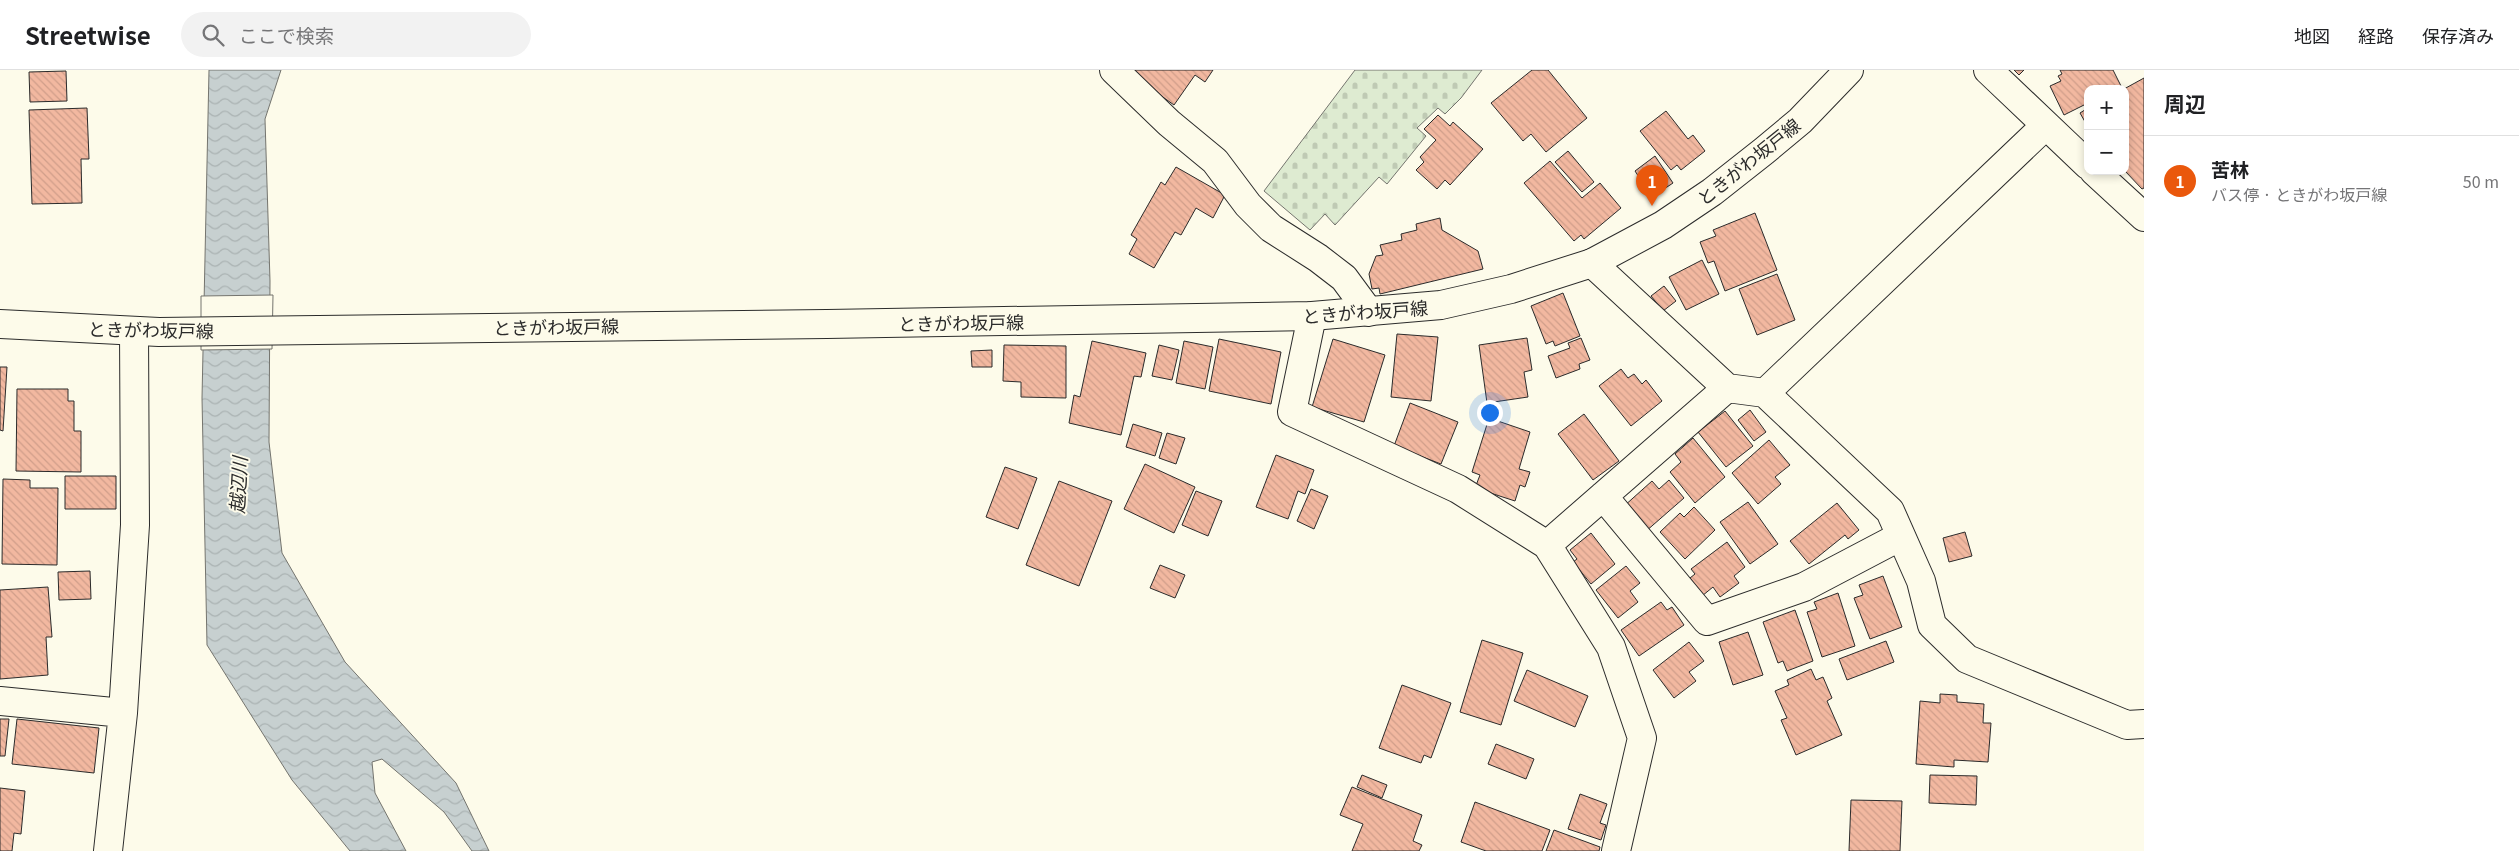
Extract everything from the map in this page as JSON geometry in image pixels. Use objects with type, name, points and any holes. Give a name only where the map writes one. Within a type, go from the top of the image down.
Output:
[{"type":"street","points":[[1114,70],[1169,122],[1215,161],[1248,205],[1270,228],[1318,258],[1344,278],[1369,312]]},
{"type":"street","name":"ときがわ坂戸線","points":[[0,324],[147,331],[766,324],[1312,316],[1441,305],[1511,289],[1592,263],[1663,225],[1712,192],[1800,121],[1849,70]]},
{"type":"street","points":[[1988,70],[2084,162]]},
{"type":"street","points":[[1765,393],[2045,126]]},
{"type":"street","points":[[2098,175],[2144,217]]},
{"type":"street","points":[[1592,263],[1727,388],[1765,393],[1890,511],[1921,581],[1932,625],[1967,659],[2127,725],[2144,724]]},
{"type":"street","points":[[1312,316],[1292,412],[1458,489],[1547,545],[1611,647],[1642,738],[1616,851]]},
{"type":"street","points":[[108,851],[123,714],[147,331]]},
{"type":"street","points":[[1547,545],[1727,388]]},
{"type":"street","points":[[1604,496],[1707,621],[1804,587],[1901,536]]},
{"type":"street","points":[[0,701],[123,714]]},
{"type":"green space","points":[[1355,70],[1482,70],[1461,98],[1445,114],[1438,108],[1417,128],[1426,136],[1387,184],[1379,177],[1335,225],[1325,214],[1310,230],[1264,191]]},
{"type":"water","name":"越辺川","points":[[209,70],[281,70],[265,119],[270,281],[269,442],[282,553],[345,662],[456,783],[489,851],[472,851],[444,812],[382,759],[372,762],[375,793],[406,851],[350,851],[292,780],[207,645],[202,398]]},
{"type":"pier","points":[[273,295],[272,349],[201,350],[201,296]]},
{"type":"building","points":[[1131,70],[1213,70],[1205,82],[1195,75],[1174,105],[1129,73]]},
{"type":"building","points":[[1532,70],[1548,70],[1587,118],[1546,152],[1531,134],[1523,141],[1491,103]]},
{"type":"building","points":[[2014,70],[2024,70],[2019,75]]},
{"type":"building","points":[[2060,70],[2113,70],[2120,85],[2084,85],[2084,105],[2064,115],[2050,86],[2061,81],[2058,76],[2062,74]]},
{"type":"building","points":[[66,71],[67,101],[30,102],[29,72]]},
{"type":"building","points":[[2144,78],[2144,188],[2142,189],[2129,175],[2129,86]]},
{"type":"building","points":[[87,108],[89,159],[81,159],[82,203],[32,204],[29,110]]},
{"type":"building","points":[[2084,110],[2084,120],[2080,113]]},
{"type":"building","points":[[1666,111],[1688,139],[1693,135],[1705,151],[1681,170],[1677,165],[1671,170],[1640,131]]},
{"type":"building","points":[[1438,115],[1450,126],[1453,122],[1483,149],[1450,185],[1445,180],[1437,189],[1416,170],[1424,162],[1420,157],[1436,140],[1424,129]]},
{"type":"building","points":[[1568,151],[1594,182],[1582,192],[1555,162]]},
{"type":"building","points":[[1655,156],[1673,183],[1652,197],[1635,171]]},
{"type":"building","points":[[1550,161],[1582,198],[1600,183],[1621,208],[1584,239],[1581,235],[1574,241],[1524,183]]},
{"type":"building","points":[[1176,167],[1225,195],[1213,218],[1196,208],[1181,235],[1175,232],[1154,268],[1129,254],[1137,239],[1131,235],[1161,182],[1165,185]]},
{"type":"building","points":[[1755,213],[1777,270],[1725,291],[1714,261],[1708,263],[1700,242],[1716,236],[1713,230]]},
{"type":"building","points":[[1440,218],[1442,230],[1478,251],[1483,269],[1380,294],[1379,288],[1372,289],[1369,274],[1376,256],[1383,255],[1380,245],[1402,240],[1401,234],[1417,230],[1416,224]]},
{"type":"building","points":[[1702,260],[1719,294],[1686,310],[1669,277]]},
{"type":"building","points":[[1777,274],[1795,320],[1757,335],[1739,289]]},
{"type":"building","points":[[1664,286],[1676,301],[1663,311],[1651,296]]},
{"type":"building","points":[[1563,293],[1580,336],[1555,346],[1553,341],[1546,344],[1531,306]]},
{"type":"building","points":[[1397,334],[1438,337],[1431,401],[1391,397]]},
{"type":"building","points":[[1527,338],[1532,370],[1524,372],[1528,397],[1487,403],[1479,345]]},
{"type":"building","points":[[1581,338],[1590,360],[1579,364],[1580,369],[1556,378],[1548,356],[1570,348],[1568,343]]},
{"type":"building","points":[[1219,339],[1281,352],[1271,404],[1209,391]]},
{"type":"building","points":[[1333,339],[1385,355],[1364,422],[1312,407]]},
{"type":"building","points":[[1092,341],[1146,353],[1141,377],[1134,376],[1121,435],[1069,423],[1074,395],[1080,397]]},
{"type":"building","points":[[1184,341],[1213,347],[1205,389],[1176,383]]},
{"type":"building","points":[[1004,345],[1066,346],[1066,398],[1021,397],[1021,382],[1003,381]]},
{"type":"building","points":[[1159,345],[1179,350],[1172,380],[1152,376]]},
{"type":"building","points":[[992,350],[992,367],[972,367],[971,351]]},
{"type":"building","points":[[0,367],[7,367],[3,431],[0,430]]},
{"type":"building","points":[[1621,369],[1628,378],[1634,374],[1642,384],[1646,380],[1662,401],[1631,426],[1599,386]]},
{"type":"building","points":[[17,389],[68,389],[68,401],[74,401],[74,431],[81,431],[81,472],[16,471]]},
{"type":"building","points":[[1410,403],[1458,422],[1441,464],[1394,446]]},
{"type":"building","points":[[1750,410],[1766,432],[1754,441],[1738,420]]},
{"type":"building","points":[[1725,411],[1753,446],[1726,467],[1698,432]]},
{"type":"building","points":[[1584,414],[1619,461],[1593,480],[1558,434]]},
{"type":"building","points":[[1489,418],[1530,432],[1519,469],[1530,472],[1525,487],[1520,485],[1515,501],[1475,488],[1480,475],[1472,472]]},
{"type":"building","points":[[1133,424],[1162,433],[1155,456],[1126,447]]},
{"type":"building","points":[[1167,433],[1185,438],[1176,464],[1159,458]]},
{"type":"building","points":[[1693,438],[1725,477],[1695,503],[1670,472],[1681,462],[1675,454]]},
{"type":"building","points":[[1769,440],[1790,465],[1775,477],[1781,484],[1758,504],[1732,473]]},
{"type":"building","points":[[1276,455],[1314,470],[1305,494],[1298,491],[1288,519],[1256,507]]},
{"type":"building","points":[[1145,464],[1195,487],[1174,533],[1124,509]]},
{"type":"building","points":[[1005,467],[1037,478],[1018,529],[986,517]]},
{"type":"building","points":[[65,476],[116,476],[116,509],[65,509]]},
{"type":"building","points":[[3,479],[30,480],[30,488],[58,488],[57,565],[2,564]]},
{"type":"building","points":[[1669,480],[1684,498],[1645,532],[1623,507],[1652,481],[1659,489]]},
{"type":"building","points":[[1059,481],[1112,501],[1079,586],[1026,565]]},
{"type":"building","points":[[1311,489],[1328,496],[1314,529],[1297,521]]},
{"type":"building","points":[[1196,491],[1222,501],[1208,536],[1182,525]]},
{"type":"building","points":[[1748,502],[1778,544],[1750,564],[1720,522]]},
{"type":"building","points":[[1837,503],[1859,530],[1848,539],[1845,535],[1809,564],[1790,541]]},
{"type":"building","points":[[1694,507],[1715,530],[1685,559],[1660,532],[1680,513],[1684,517]]},
{"type":"building","points":[[1965,532],[1972,556],[1949,562],[1943,538]]},
{"type":"building","points":[[1591,533],[1615,564],[1591,584],[1573,562],[1577,559],[1570,550]]},
{"type":"building","points":[[1727,542],[1745,567],[1734,576],[1739,583],[1720,597],[1713,587],[1702,596],[1690,578],[1695,574],[1691,569]]},
{"type":"building","points":[[1160,565],[1185,575],[1175,598],[1150,588]]},
{"type":"building","points":[[1626,566],[1640,583],[1630,591],[1638,602],[1618,618],[1596,590]]},
{"type":"building","points":[[90,571],[91,599],[59,600],[58,572]]},
{"type":"building","points":[[1883,576],[1902,627],[1870,639],[1854,598],[1863,595],[1859,585]]},
{"type":"building","points":[[48,587],[52,637],[46,637],[48,675],[0,679],[0,590]]},
{"type":"building","points":[[1838,593],[1855,646],[1822,657],[1807,612],[1817,609],[1814,602]]},
{"type":"building","points":[[1661,602],[1667,610],[1672,607],[1684,625],[1639,656],[1621,630]]},
{"type":"building","points":[[1795,610],[1813,661],[1787,671],[1783,661],[1778,663],[1763,622]]},
{"type":"building","points":[[1748,632],[1763,675],[1733,685],[1719,642]]},
{"type":"building","points":[[1482,640],[1523,653],[1501,725],[1460,712]]},
{"type":"building","points":[[1886,641],[1894,662],[1847,680],[1839,659]]},
{"type":"building","points":[[1689,642],[1704,661],[1689,672],[1696,681],[1674,698],[1653,670]]},
{"type":"building","points":[[1811,669],[1816,680],[1823,677],[1832,698],[1827,701],[1842,735],[1796,755],[1781,720],[1787,718],[1775,691],[1789,685],[1787,680]]},
{"type":"building","points":[[1527,670],[1588,696],[1575,727],[1514,701]]},
{"type":"building","points":[[1402,685],[1451,703],[1431,758],[1424,755],[1421,763],[1379,748]]},
{"type":"building","points":[[1940,694],[1957,695],[1957,702],[1984,704],[1983,723],[1991,723],[1988,762],[1954,760],[1954,767],[1916,764],[1920,701],[1940,703]]},
{"type":"building","points":[[0,719],[9,719],[5,756],[0,756]]},
{"type":"building","points":[[17,719],[99,728],[94,773],[12,764]]},
{"type":"building","points":[[1496,744],[1534,759],[1526,779],[1488,764]]},
{"type":"building","points":[[1362,775],[1387,785],[1382,798],[1357,787]]},
{"type":"building","points":[[1930,775],[1977,776],[1976,805],[1929,803]]},
{"type":"building","points":[[1352,787],[1422,815],[1413,841],[1422,845],[1419,851],[1352,851],[1363,824],[1340,815]]},
{"type":"building","points":[[0,788],[25,791],[21,834],[14,833],[12,851],[0,851]]},
{"type":"building","points":[[1580,794],[1607,804],[1600,823],[1606,825],[1601,840],[1568,829]]},
{"type":"building","points":[[1851,800],[1902,801],[1900,851],[1849,851]]},
{"type":"building","points":[[1475,802],[1550,830],[1542,851],[1486,851],[1461,842]]},
{"type":"building","points":[[1554,830],[1600,847],[1599,851],[1546,851]]},
{"type":"place","name":"苦林","points":[[1652,206]]}]
